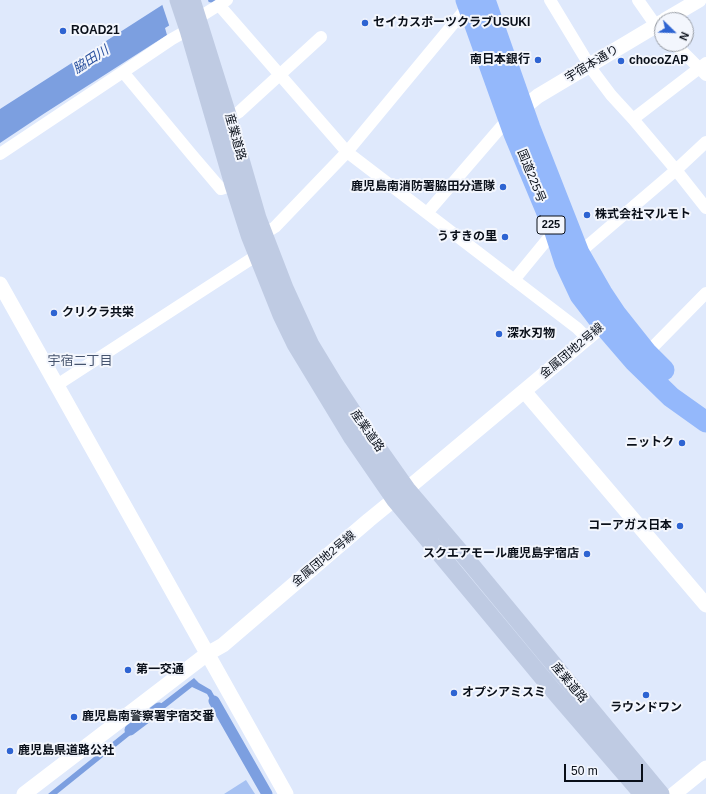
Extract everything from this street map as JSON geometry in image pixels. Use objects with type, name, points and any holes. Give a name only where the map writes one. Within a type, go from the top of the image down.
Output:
[{"type":"highway","name":"国道225号","points":[[473,2],[516,114],[565,263],[580,295],[610,319],[681,387],[706,405]]},
{"type":"highway","name":"国道225号","points":[[516,114],[578,253],[602,292],[610,319],[634,361],[671,397],[706,422]]},
{"type":"main road","name":"産業道路","points":[[178,0],[190,23],[229,118],[258,218],[285,288],[311,344],[359,421],[401,494],[475,569],[661,794]]},
{"type":"main road","name":"産業道路","points":[[192,0],[190,23],[233,185],[249,235],[294,344],[352,438],[401,494],[556,694],[642,794]]},
{"type":"street","points":[[550,0],[589,66],[611,95],[676,170],[706,208]]},
{"type":"street","points":[[638,0],[654,17]]},
{"type":"street","name":"宇宿本通り","points":[[680,12],[699,0]]},
{"type":"street","points":[[264,234],[275,227],[347,152],[473,2]]},
{"type":"street","points":[[0,154],[172,39],[190,23],[223,3],[279,75],[347,152],[579,330],[587,338]]},
{"type":"street","name":"宇宿本通り","points":[[516,114],[538,96],[654,28]]},
{"type":"street","points":[[229,118],[239,112],[321,37]]},
{"type":"street","points":[[633,119],[704,69],[684,52]]},
{"type":"street","points":[[123,72],[221,189],[233,185]]},
{"type":"street","points":[[427,213],[516,114]]},
{"type":"street","points":[[578,253],[676,170],[706,142]]},
{"type":"street","points":[[514,280],[555,232]]},
{"type":"street","points":[[57,385],[257,255]]},
{"type":"street","points":[[0,284],[286,794]]},
{"type":"street","points":[[647,353],[706,293]]},
{"type":"street","name":"金属団地2号線","points":[[24,794],[208,654],[223,645],[610,319]]},
{"type":"street","points":[[524,391],[706,605]]},
{"type":"street","points":[[674,794],[706,768]]},
{"type":"shaded area","points":[[246,780],[255,794],[224,794]]},
{"type":"water","name":"脇田川","points":[[170,0],[217,0],[213,3],[209,2],[165,28],[167,35],[0,143],[0,109]]},
{"type":"water","points":[[194,678],[199,683],[211,690],[224,713],[219,715],[207,694],[192,687],[150,720],[146,715]]},
{"type":"water","points":[[140,720],[144,724],[57,794],[48,794]]},
{"type":"water","points":[[253,764],[265,786],[259,789],[247,767]]},
{"type":"pier","points":[[167,0],[208,0],[209,3],[170,28],[162,4]]},
{"type":"waterway","points":[[214,701],[267,794]]},
{"type":"waterway","points":[[130,730],[159,708]]},
{"type":"place","name":"セイカスポーツクラブUSUKI","points":[[365,23]]},
{"type":"place","name":"ROAD21","points":[[63,31]]},
{"type":"place","name":"南日本銀行","points":[[538,60]]},
{"type":"place","name":"chocoZAP","points":[[621,61]]},
{"type":"place","name":"鹿児島南消防署脇田分遣隊","points":[[503,187]]},
{"type":"place","name":"株式会社マルモト","points":[[587,215]]},
{"type":"place","name":"うすきの里","points":[[505,237]]},
{"type":"place","name":"クリクラ共栄","points":[[54,313]]},
{"type":"place","name":"深水刃物","points":[[499,334]]},
{"type":"place","name":"ニットク","points":[[682,443]]},
{"type":"place","name":"コーアガス日本","points":[[680,526]]},
{"type":"place","name":"スクエアモール鹿児島宇宿店","points":[[587,554]]},
{"type":"place","name":"第一交通","points":[[128,670]]},
{"type":"place","name":"オプシアミスミ","points":[[454,693]]},
{"type":"place","name":"ラウンドワン","points":[[646,695]]},
{"type":"place","name":"鹿児島南警察署宇宿交番","points":[[74,717]]},
{"type":"place","name":"鹿児島県道路公社","points":[[10,751]]},
{"type":"district","name":"宇宿二丁目","points":[[80,361]]}]
